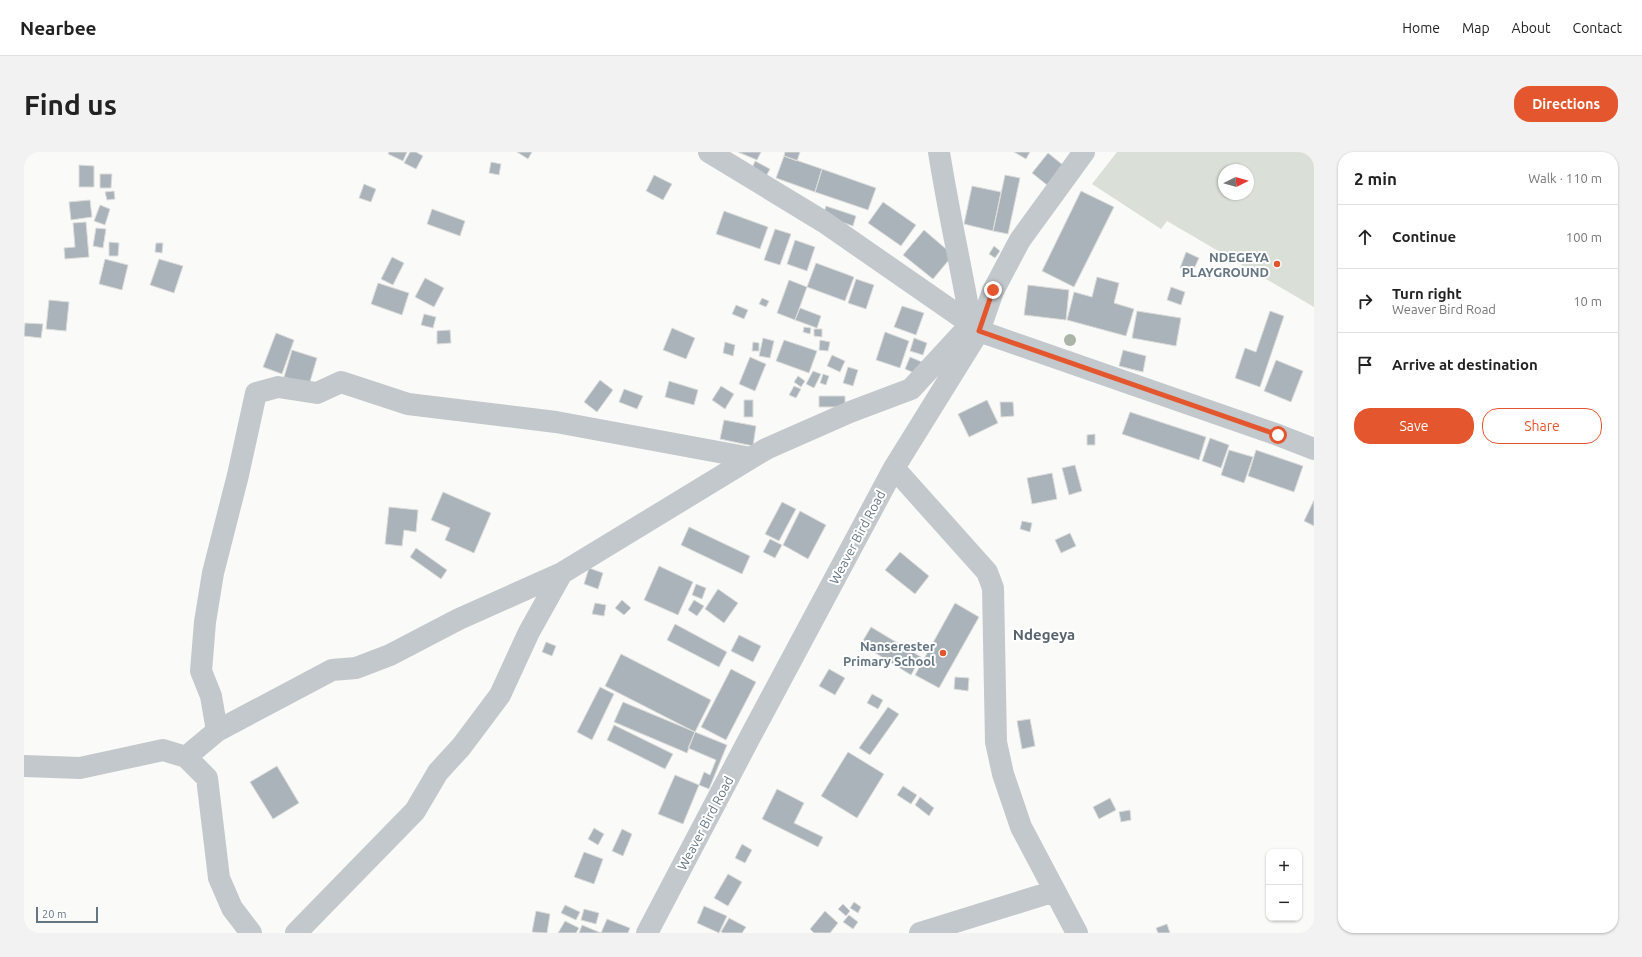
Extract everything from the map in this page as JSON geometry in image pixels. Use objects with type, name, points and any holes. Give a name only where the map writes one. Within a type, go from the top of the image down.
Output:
[{"type":"street","points":[[709,152],[824,222],[975,328],[1314,449]]},
{"type":"street","points":[[939,152],[947,204],[956,238],[975,328]]},
{"type":"street","name":"Weaver Bird Road","points":[[647,933],[894,468],[975,328],[993,290],[1020,240],[1084,152]]},
{"type":"street","points":[[186,757],[217,731],[332,670],[356,668],[390,655],[459,619],[562,573],[634,528],[752,458],[766,448],[843,415],[911,389],[975,328]]},
{"type":"street","points":[[217,731],[211,696],[201,671],[205,622],[213,573],[238,475],[256,393],[278,387],[318,393],[341,382],[408,404],[556,422],[752,458]]},
{"type":"street","points":[[894,468],[986,572],[993,588],[996,742],[1002,774],[1021,827],[1077,933]]},
{"type":"street","points":[[296,933],[415,811],[438,772],[461,746],[500,695],[529,632],[562,573]]},
{"type":"street","points":[[24,766],[80,768],[163,750],[186,757],[207,778],[219,878],[232,908],[251,933]]},
{"type":"street","points":[[920,933],[1055,891]]},
{"type":"shaded area","name":"NDEGEYA PLAYGROUND","points":[[1117,152],[1314,152],[1314,307],[1167,221],[1161,229],[1092,184]]},
{"type":"building","points":[[389,152],[407,152],[403,161],[388,154]]},
{"type":"building","points":[[410,152],[416,152],[423,156],[416,169],[404,163]]},
{"type":"building","points":[[517,152],[532,152],[528,159]]},
{"type":"building","points":[[738,152],[761,152],[757,160]]},
{"type":"building","points":[[785,152],[800,152],[797,161],[784,156]]},
{"type":"building","points":[[1014,152],[1030,152],[1026,159]]},
{"type":"building","points":[[1048,153],[1063,165],[1047,185],[1032,173]]},
{"type":"building","points":[[784,156],[822,169],[815,192],[776,178]]},
{"type":"building","points":[[755,161],[770,169],[765,178],[751,171]]},
{"type":"building","points":[[491,162],[501,164],[499,175],[489,173]]},
{"type":"building","points":[[79,165],[94,166],[94,187],[79,187]]},
{"type":"building","points":[[822,169],[876,188],[868,210],[815,192]]},
{"type":"building","points":[[100,174],[112,174],[111,188],[100,188]]},
{"type":"building","points":[[654,175],[672,184],[663,200],[646,191]]},
{"type":"building","points":[[1005,175],[1020,178],[1008,234],[993,231]]},
{"type":"building","points":[[364,184],[376,189],[371,202],[359,198]]},
{"type":"building","points":[[972,186],[1001,192],[993,231],[964,224]]},
{"type":"building","points":[[114,191],[115,199],[107,200],[105,192]]},
{"type":"building","points":[[1081,191],[1114,207],[1074,287],[1042,271]]},
{"type":"building","points":[[90,200],[92,217],[71,220],[69,202]]},
{"type":"building","points":[[883,202],[916,225],[901,246],[868,223]]},
{"type":"building","points":[[100,205],[110,209],[105,225],[94,221]]},
{"type":"building","points":[[826,206],[856,216],[853,226],[823,216]]},
{"type":"building","points":[[432,209],[465,221],[460,236],[427,224]]},
{"type":"building","points":[[724,211],[768,227],[760,249],[716,234]]},
{"type":"building","points":[[86,222],[89,257],[65,259],[64,248],[75,247],[73,223]]},
{"type":"building","points":[[96,228],[106,229],[103,248],[93,246]]},
{"type":"building","points":[[775,229],[791,234],[780,265],[764,260]]},
{"type":"building","points":[[924,230],[953,255],[933,279],[903,255]]},
{"type":"building","points":[[795,240],[815,247],[807,271],[787,264]]},
{"type":"building","points":[[109,242],[119,243],[118,256],[109,256]]},
{"type":"building","points":[[156,243],[163,243],[162,253],[155,252]]},
{"type":"building","points":[[994,246],[1000,251],[995,258],[989,254]]},
{"type":"building","points":[[1186,252],[1199,258],[1192,273],[1180,268]]},
{"type":"building","points":[[392,257],[404,263],[393,285],[381,279]]},
{"type":"building","points":[[105,259],[128,265],[122,290],[99,284]]},
{"type":"building","points":[[159,259],[183,266],[174,293],[150,285]]},
{"type":"building","points":[[816,263],[854,277],[845,301],[807,287]]},
{"type":"building","points":[[1097,277],[1119,283],[1114,303],[1134,309],[1126,336],[1067,320],[1074,292],[1092,297]]},
{"type":"building","points":[[425,278],[444,288],[434,307],[415,297]]},
{"type":"building","points":[[856,279],[874,285],[866,309],[848,303]]},
{"type":"building","points":[[789,280],[807,287],[795,320],[777,313]]},
{"type":"building","points":[[378,283],[409,293],[402,315],[371,304]]},
{"type":"building","points":[[1028,285],[1069,290],[1066,320],[1024,315]]},
{"type":"building","points":[[1171,287],[1185,292],[1181,305],[1167,300]]},
{"type":"building","points":[[762,298],[769,301],[766,307],[759,304]]},
{"type":"building","points":[[49,300],[69,302],[66,331],[46,329]]},
{"type":"building","points":[[736,305],[748,310],[744,319],[732,314]]},
{"type":"building","points":[[902,306],[924,313],[916,335],[894,327]]},
{"type":"building","points":[[800,308],[821,316],[817,328],[795,320]]},
{"type":"building","points":[[1137,311],[1181,318],[1176,346],[1132,338]]},
{"type":"building","points":[[1270,311],[1284,316],[1260,387],[1235,378],[1245,348],[1256,352]]},
{"type":"building","points":[[424,314],[436,317],[433,328],[421,325]]},
{"type":"building","points":[[25,323],[43,324],[41,338],[24,336]]},
{"type":"building","points":[[804,327],[811,328],[810,334],[803,332]]},
{"type":"building","points":[[672,328],[695,338],[686,359],[663,350]]},
{"type":"building","points":[[814,329],[822,329],[822,337],[814,336]]},
{"type":"building","points":[[450,330],[451,343],[437,344],[437,331]]},
{"type":"building","points":[[885,332],[909,341],[900,368],[876,360]]},
{"type":"building","points":[[276,333],[294,340],[282,374],[263,367]]},
{"type":"building","points":[[763,338],[774,341],[770,358],[759,356]]},
{"type":"building","points":[[914,338],[927,343],[923,355],[910,351]]},
{"type":"building","points":[[784,340],[817,351],[809,373],[776,361]]},
{"type":"building","points":[[820,340],[830,342],[828,351],[819,350]]},
{"type":"building","points":[[725,342],[735,345],[733,356],[723,353]]},
{"type":"building","points":[[753,342],[759,343],[759,351],[752,351]]},
{"type":"building","points":[[292,350],[317,358],[309,385],[284,377]]},
{"type":"building","points":[[1123,350],[1146,356],[1143,372],[1119,366]]},
{"type":"building","points":[[832,355],[845,361],[840,372],[827,366]]},
{"type":"building","points":[[750,357],[766,364],[755,391],[739,384]]},
{"type":"building","points":[[910,357],[922,362],[917,374],[905,369]]},
{"type":"building","points":[[1276,360],[1303,371],[1291,402],[1264,391]]},
{"type":"building","points":[[848,367],[858,370],[853,386],[843,383]]},
{"type":"building","points":[[813,371],[821,374],[814,388],[806,384]]},
{"type":"building","points":[[823,374],[829,376],[826,385],[820,383]]},
{"type":"building","points":[[798,376],[805,381],[801,387],[794,382]]},
{"type":"building","points":[[600,380],[613,390],[597,412],[584,402]]},
{"type":"building","points":[[669,381],[698,390],[694,405],[665,397]]},
{"type":"building","points":[[721,386],[734,394],[725,409],[712,400]]},
{"type":"building","points":[[794,386],[801,389],[796,398],[789,395]]},
{"type":"building","points":[[624,389],[643,396],[637,409],[619,402]]},
{"type":"building","points":[[819,396],[845,396],[845,407],[819,407]]},
{"type":"building","points":[[744,400],[753,400],[753,417],[744,417]]},
{"type":"building","points":[[987,400],[998,423],[969,437],[958,414]]},
{"type":"building","points":[[1000,402],[1013,402],[1014,416],[1001,417]]},
{"type":"building","points":[[1130,412],[1206,437],[1199,460],[1122,434]]},
{"type":"building","points":[[724,420],[756,426],[753,446],[720,439]]},
{"type":"building","points":[[1095,434],[1095,445],[1087,445],[1087,435]]},
{"type":"building","points":[[1210,438],[1229,445],[1221,468],[1202,461]]},
{"type":"building","points":[[1229,450],[1253,457],[1244,483],[1221,475]]},
{"type":"building","points":[[1256,450],[1303,466],[1294,492],[1248,476]]},
{"type":"building","points":[[1075,465],[1082,491],[1069,495],[1062,468]]},
{"type":"building","points":[[1052,473],[1057,499],[1032,504],[1027,478]]},
{"type":"building","points":[[443,492],[491,513],[474,553],[445,540],[450,528],[431,520]]},
{"type":"building","points":[[1314,500],[1314,526],[1304,521]]},
{"type":"building","points":[[782,502],[796,509],[779,541],[765,534]]},
{"type":"building","points":[[389,507],[418,510],[416,532],[404,530],[402,546],[385,544]]},
{"type":"building","points":[[800,511],[826,525],[808,559],[783,545]]},
{"type":"building","points":[[1022,521],[1032,523],[1030,532],[1020,529]]},
{"type":"building","points":[[689,527],[750,556],[742,574],[681,545]]},
{"type":"building","points":[[1070,533],[1076,546],[1061,553],[1055,540]]},
{"type":"building","points":[[770,539],[782,545],[775,558],[763,552]]},
{"type":"building","points":[[416,548],[447,570],[441,579],[410,557]]},
{"type":"building","points":[[900,552],[929,576],[915,594],[885,570]]},
{"type":"building","points":[[659,566],[693,582],[678,615],[644,600]]},
{"type":"building","points":[[589,568],[603,573],[598,589],[584,584]]},
{"type":"building","points":[[696,584],[706,588],[702,599],[692,595]]},
{"type":"building","points":[[718,589],[738,603],[724,623],[705,609]]},
{"type":"building","points":[[622,600],[631,608],[624,615],[615,608]]},
{"type":"building","points":[[694,600],[704,606],[697,616],[688,610]]},
{"type":"building","points":[[595,603],[606,605],[604,616],[592,614]]},
{"type":"building","points":[[955,603],[979,617],[939,688],[915,675]]},
{"type":"building","points":[[675,624],[727,652],[719,667],[667,640]]},
{"type":"building","points":[[871,627],[921,657],[911,675],[861,644]]},
{"type":"building","points":[[739,635],[761,646],[753,662],[731,651]]},
{"type":"building","points":[[546,642],[556,646],[552,656],[542,652]]},
{"type":"building","points":[[621,654],[711,700],[695,732],[605,686]]},
{"type":"building","points":[[731,669],[756,682],[726,740],[701,727]]},
{"type":"building","points":[[829,669],[845,678],[835,695],[819,686]]},
{"type":"building","points":[[955,677],[969,678],[968,691],[954,689]]},
{"type":"building","points":[[600,687],[614,694],[592,740],[577,732]]},
{"type":"building","points":[[872,694],[883,700],[878,709],[867,703]]},
{"type":"building","points":[[623,702],[695,732],[687,753],[614,722]]},
{"type":"building","points":[[888,707],[899,714],[870,755],[859,748]]},
{"type":"building","points":[[1030,719],[1035,746],[1022,749],[1017,721]]},
{"type":"building","points":[[614,725],[673,754],[665,769],[607,740]]},
{"type":"building","points":[[695,732],[727,745],[709,789],[699,785],[704,772],[710,775],[716,760],[688,748]]},
{"type":"building","points":[[848,752],[884,774],[857,818],[821,796]]},
{"type":"building","points":[[277,766],[299,803],[273,819],[250,782]]},
{"type":"building","points":[[675,775],[699,785],[683,824],[658,814]]},
{"type":"building","points":[[903,786],[917,795],[911,804],[897,795]]},
{"type":"building","points":[[777,789],[804,803],[794,823],[823,837],[818,847],[762,819]]},
{"type":"building","points":[[920,797],[934,808],[929,816],[915,805]]},
{"type":"building","points":[[1110,798],[1116,810],[1099,819],[1093,807]]},
{"type":"building","points":[[1130,810],[1131,820],[1121,822],[1119,812]]},
{"type":"building","points":[[594,828],[604,834],[598,845],[588,839]]},
{"type":"building","points":[[622,829],[632,834],[623,856],[612,851]]},
{"type":"building","points":[[742,844],[752,850],[745,863],[735,858]]},
{"type":"building","points":[[584,852],[603,859],[594,884],[574,877]]},
{"type":"building","points":[[728,874],[742,882],[728,906],[714,898]]},
{"type":"building","points":[[854,902],[861,907],[858,913],[850,908]]},
{"type":"building","points":[[843,904],[850,911],[846,916],[838,909]]},
{"type":"building","points":[[565,905],[580,912],[576,920],[561,913]]},
{"type":"building","points":[[704,906],[727,916],[719,933],[697,923]]},
{"type":"building","points":[[584,909],[599,913],[596,924],[581,920]]},
{"type":"building","points":[[536,911],[550,914],[547,933],[532,932]]},
{"type":"building","points":[[825,911],[838,923],[830,933],[814,933],[810,929]]},
{"type":"building","points":[[849,915],[858,922],[853,929],[843,922]]},
{"type":"building","points":[[729,918],[746,927],[742,933],[721,932]]},
{"type":"building","points":[[607,919],[630,928],[628,933],[601,933]]},
{"type":"building","points":[[565,921],[579,928],[576,933],[558,933]]},
{"type":"building","points":[[1167,924],[1170,933],[1158,933],[1156,928]]},
{"type":"building","points":[[582,925],[601,933],[579,933]]},
{"type":"place","name":"NDEGEYA PLAYGROUND","points":[[1277,264]]},
{"type":"place","name":"Nanserester Primary School","points":[[943,653]]},
{"type":"district","name":"Ndegeya","points":[[1044,635]]},
{"type":"route","points":[[993,290],[979,331],[1278,435]]}]
